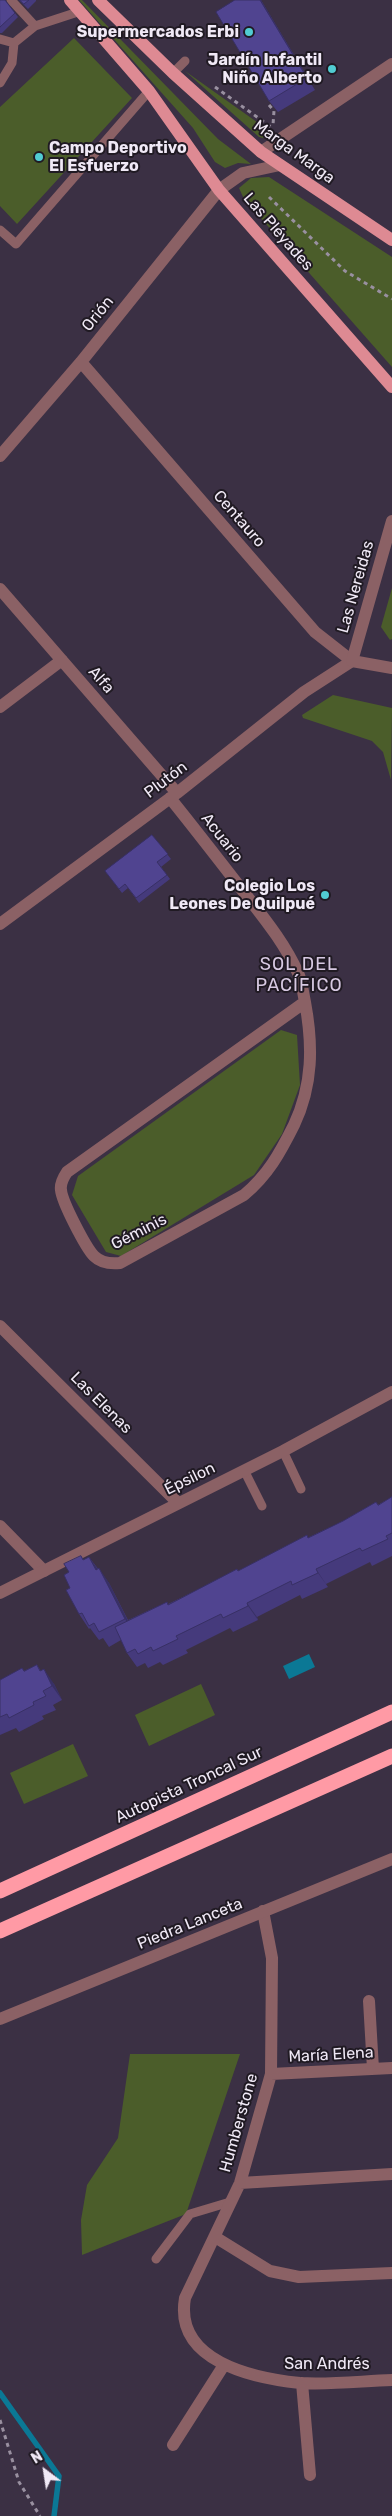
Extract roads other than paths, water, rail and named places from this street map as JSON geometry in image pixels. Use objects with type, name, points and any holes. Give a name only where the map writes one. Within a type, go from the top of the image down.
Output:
[{"type":"highway","name":"Autopista Troncal Sur","points":[[0,1891],[392,1712]]},
{"type":"highway","points":[[0,1931],[392,1756]]},
{"type":"main road","points":[[70,0],[149,91]]},
{"type":"main road","name":"Marga Marga","points":[[98,0],[173,73],[261,152],[392,240]]},
{"type":"main road","name":"Las Pléyades","points":[[149,91],[219,190],[392,387]]},
{"type":"street","points":[[261,152],[392,64]]},
{"type":"street","name":"Orión","points":[[0,456],[81,362],[219,190],[243,173],[280,165]]},
{"type":"street","name":"Centauro","points":[[81,362],[314,632],[352,661],[392,668]]},
{"type":"street","name":"Las Nereidas","points":[[352,661],[392,521]]},
{"type":"street","name":"Alfa","points":[[0,589],[62,660],[174,795]]},
{"type":"street","points":[[0,707],[62,660]]},
{"type":"street","name":"Plutón","points":[[0,924],[174,795],[304,692],[352,661]]},
{"type":"street","name":"Acuario","points":[[174,795],[281,940],[299,974],[305,1002]]},
{"type":"street","name":"Géminis","points":[[305,1002],[311,1048],[310,1071],[304,1104],[275,1162],[266,1174],[244,1195],[120,1263],[106,1263],[94,1256],[85,1244],[63,1198],[61,1183],[67,1172],[305,1002]]},
{"type":"street","name":"Las Elenas","points":[[0,1326],[178,1503]]},
{"type":"street","name":"Épsilon","points":[[0,1593],[283,1451],[392,1392]]},
{"type":"street","points":[[0,1526],[44,1570]]},
{"type":"street","name":"Piedra Lanceta","points":[[0,2019],[392,1859]]},
{"type":"street","name":"Humberstone","points":[[187,2332],[182,2314],[185,2298],[240,2182],[271,2074],[272,1958],[263,1911]]},
{"type":"street","points":[[369,2001],[373,2069]]},
{"type":"street","name":"María Elena","points":[[271,2074],[392,2068]]},
{"type":"street","points":[[240,2182],[392,2174]]},
{"type":"street","points":[[215,2237],[270,2270],[299,2277],[392,2273]]},
{"type":"street","name":"San Andrés","points":[[187,2332],[197,2346],[224,2365],[263,2378],[302,2383],[392,2380]]},
{"type":"street","points":[[173,2445],[224,2365]]},
{"type":"street","points":[[302,2383],[310,2475]]},
{"type":"lane","points":[[11,0],[35,26]]},
{"type":"lane","points":[[0,83],[12,63],[14,43],[35,26],[81,11]]},
{"type":"lane","points":[[0,39],[14,43]]},
{"type":"lane","points":[[173,73],[185,61]]},
{"type":"lane","points":[[0,230],[16,244],[149,91]]},
{"type":"lane","points":[[283,1451],[301,1489]]},
{"type":"lane","points":[[244,1470],[262,1506]]},
{"type":"lane","points":[[156,2259],[190,2214],[230,2202]]},
{"type":"water","points":[[309,1654],[315,1667],[289,1679],[283,1666]]},
{"type":"waterway","points":[[0,2393],[59,2476],[54,2516]]},
{"type":"place","name":"Supermercados Erbi","points":[[249,32]]},
{"type":"place","name":"Jardín Infantil Niño Alberto","points":[[332,69]]},
{"type":"place","name":"Campo Deportivo El Esfuerzo","points":[[39,157]]},
{"type":"place","name":"Colegio Los Leones De Quilpué","points":[[325,895]]},
{"type":"district","name":"SOL DEL PACÍFICO","points":[[299,975]]}]
